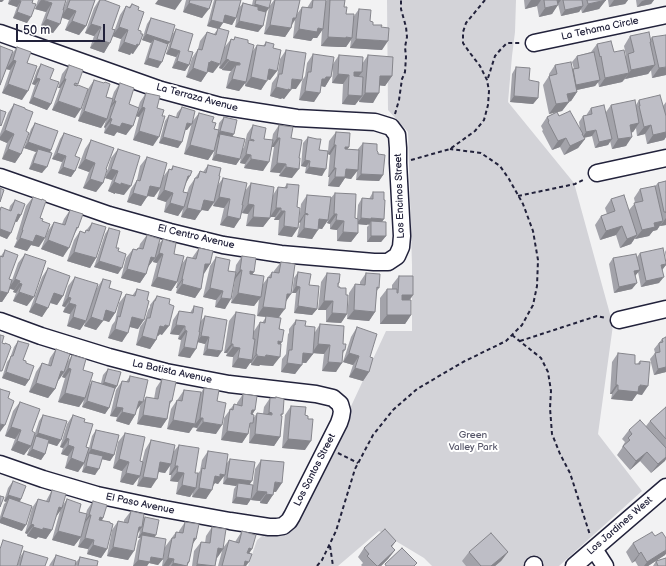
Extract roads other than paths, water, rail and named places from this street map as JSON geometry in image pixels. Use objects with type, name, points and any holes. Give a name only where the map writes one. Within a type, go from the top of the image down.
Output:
[{"type":"street","name":"La Tehama Circle","points":[[534,43],[666,15]]},
{"type":"street","name":"La Terraza Avenue","points":[[0,33],[161,90],[220,106],[297,118],[375,122],[394,131]]},
{"type":"street","name":"Los Encinos Street","points":[[394,131],[398,148],[402,236],[401,247],[397,256]]},
{"type":"street","points":[[597,174],[666,158]]},
{"type":"street","name":"El Centro Avenue","points":[[0,177],[109,215],[223,245],[281,254],[374,262],[388,262],[397,256]]},
{"type":"street","points":[[619,320],[666,309]]},
{"type":"street","name":"La Batista Avenue","points":[[0,321],[109,357],[166,372],[229,384],[316,394],[333,398],[340,404],[342,411]]},
{"type":"street","name":"Los Santos Street","points":[[283,526],[292,516],[339,423],[342,411]]},
{"type":"street","name":"El Paso Avenue","points":[[0,464],[97,495],[230,521],[269,527],[283,526]]},
{"type":"street","name":"Los Jardines West","points":[[574,566],[663,495]]},
{"type":"street","points":[[594,549],[605,566]]},
{"type":"park label","name":"Green Valley Park","points":[[473,440]]}]
